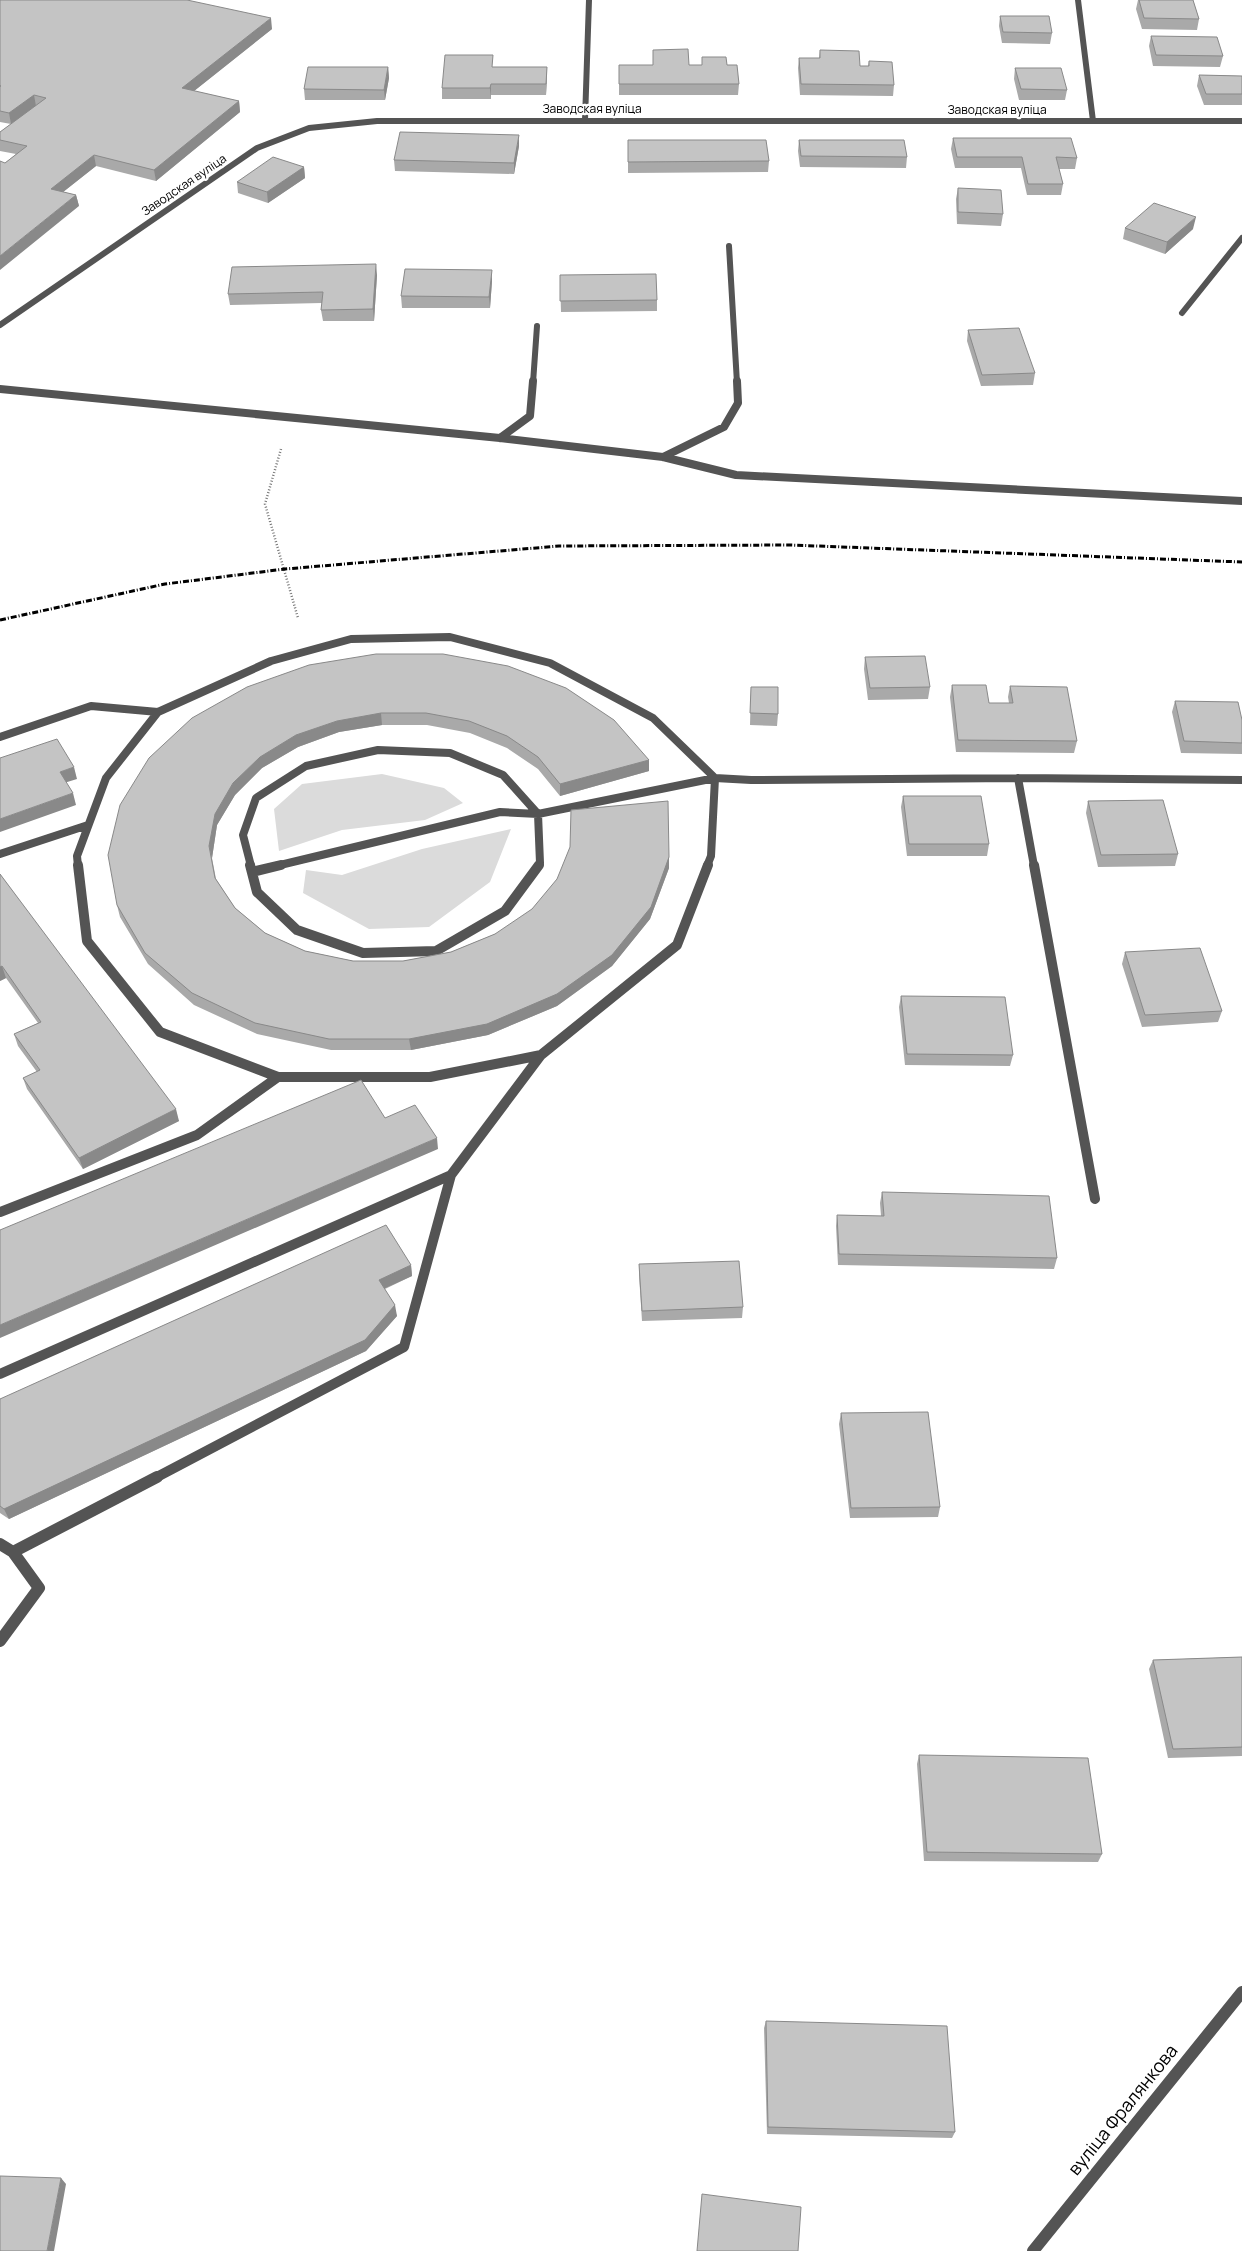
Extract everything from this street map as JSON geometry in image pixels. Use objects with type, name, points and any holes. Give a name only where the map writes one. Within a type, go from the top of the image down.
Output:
[{"type":"street","points":[[585,120],[589,0]]},
{"type":"street","points":[[1078,0],[1093,121]]},
{"type":"street","name":"Заводская вуліца","points":[[0,325],[257,148],[309,128],[377,121],[1242,121]]},
{"type":"street","points":[[1182,313],[1242,238]]},
{"type":"street","points":[[663,456],[724,427],[738,403],[729,246]]},
{"type":"street","points":[[500,438],[530,416],[537,326]]},
{"type":"street","points":[[0,389],[500,438],[663,456],[736,474],[1242,501]]},
{"type":"street","points":[[13,1552],[404,1346],[451,1175],[541,1055],[677,945],[711,856],[715,778],[653,718],[550,663],[450,637],[351,639],[271,661],[158,712],[106,778],[77,856],[87,940],[160,1032],[278,1077],[430,1077],[541,1055]]},
{"type":"street","points":[[0,737],[91,706],[158,712]]},
{"type":"street","points":[[378,750],[450,753],[503,774],[538,814],[540,863],[506,911],[436,951],[363,953],[297,930],[257,892],[243,835],[256,798],[306,766],[378,750]]},
{"type":"street","points":[[252,872],[500,812],[538,814],[715,778],[752,780],[1018,778],[1242,780]]},
{"type":"street","points":[[1018,778],[1095,1199]]},
{"type":"street","points":[[0,854],[88,825]]},
{"type":"street","points":[[0,1212],[197,1135],[278,1077]]},
{"type":"street","points":[[0,1374],[451,1175]]},
{"type":"street","points":[[0,1544],[13,1552],[39,1588],[0,1641]]},
{"type":"street","name":"вуліца Фралянкова","points":[[1033,2251],[1242,1992]]},
{"type":"path","points":[[290,417],[265,504],[307,651]]},
{"type":"shaded area","points":[[382,774],[444,788],[463,803],[425,820],[342,830],[279,851],[274,809],[302,784]]},
{"type":"shaded area","points":[[511,829],[490,882],[429,927],[369,929],[303,893],[306,870],[342,875],[422,849]]},
{"type":"building","points":[[0,0],[187,0],[271,18],[182,88],[239,101],[154,170],[94,155],[51,189],[76,195],[0,256],[0,161],[5,163],[27,146],[0,140],[0,132],[46,98],[34,95],[9,113],[0,111]]},
{"type":"building","points":[[1139,0],[1193,0],[1199,19],[1144,18]]},
{"type":"building","points":[[1000,16],[1049,16],[1052,33],[1003,32]]},
{"type":"building","points":[[1151,36],[1217,37],[1223,56],[1156,55]]},
{"type":"building","points":[[688,49],[689,65],[702,65],[702,57],[726,57],[727,65],[737,65],[739,84],[619,84],[619,65],[653,65],[653,50]]},
{"type":"building","points":[[820,50],[859,51],[860,66],[869,66],[869,61],[892,62],[894,85],[801,84],[799,58],[820,58]]},
{"type":"building","points":[[445,55],[493,55],[492,67],[547,67],[546,84],[491,84],[490,88],[442,88]]},
{"type":"building","points":[[308,67],[388,67],[384,90],[304,89]]},
{"type":"building","points":[[1015,68],[1061,68],[1067,90],[1021,89]]},
{"type":"building","points":[[1199,75],[1242,76],[1242,94],[1206,94]]},
{"type":"building","points":[[400,132],[519,135],[514,163],[394,160]]},
{"type":"building","points":[[953,138],[1071,138],[1077,158],[1056,157],[1063,184],[1028,184],[1022,157],[957,157]]},
{"type":"building","points":[[628,140],[766,140],[769,161],[628,162]]},
{"type":"building","points":[[799,140],[904,140],[907,157],[801,156]]},
{"type":"building","points":[[273,157],[304,167],[267,192],[237,182]]},
{"type":"building","points":[[958,188],[1001,190],[1003,214],[958,212]]},
{"type":"building","points":[[1154,203],[1196,217],[1167,242],[1125,228]]},
{"type":"building","points":[[376,264],[373,309],[321,310],[323,292],[228,294],[232,267]]},
{"type":"building","points":[[405,269],[492,270],[489,297],[401,296]]},
{"type":"building","points":[[656,274],[657,300],[560,301],[560,275]]},
{"type":"building","points":[[1019,328],[1035,373],[982,375],[968,330]]},
{"type":"building","points":[[376,654],[443,654],[508,666],[566,688],[614,720],[649,760],[560,784],[538,757],[507,736],[469,721],[426,713],[381,713],[337,721],[296,735],[260,757],[233,783],[215,814],[209,846],[215,878],[235,908],[265,933],[305,951],[353,961],[403,961],[451,952],[495,934],[532,909],[557,879],[570,847],[571,810],[668,801],[669,857],[651,907],[612,955],[557,994],[487,1024],[409,1039],[329,1039],[255,1023],[192,993],[145,953],[117,905],[108,855],[120,805],[149,758],[192,718],[247,687],[309,665]]},
{"type":"building","points":[[925,656],[930,687],[870,688],[865,657]]},
{"type":"building","points":[[952,685],[986,685],[989,703],[1013,703],[1010,686],[1067,687],[1077,741],[958,740]]},
{"type":"building","points":[[751,687],[778,687],[778,714],[750,713]]},
{"type":"building","points":[[1175,701],[1238,702],[1242,720],[1242,743],[1184,741]]},
{"type":"building","points":[[57,739],[74,767],[60,772],[73,793],[0,819],[0,758]]},
{"type":"building","points":[[903,796],[981,796],[989,844],[909,844]]},
{"type":"building","points":[[1163,800],[1178,854],[1101,855],[1088,801]]},
{"type":"building","points":[[0,874],[176,1109],[79,1158],[23,1078],[40,1070],[14,1034],[41,1022],[2,966],[0,967]]},
{"type":"building","points":[[1200,948],[1222,1011],[1145,1015],[1125,952]]},
{"type":"building","points":[[901,996],[1005,997],[1013,1055],[907,1054]]},
{"type":"building","points":[[361,1080],[385,1118],[415,1105],[437,1138],[0,1325],[0,1230]]},
{"type":"building","points":[[882,1192],[1049,1196],[1057,1258],[839,1254],[837,1215],[884,1216]]},
{"type":"building","points":[[386,1225],[411,1265],[379,1280],[395,1305],[365,1340],[4,1509],[0,1506],[0,1399]]},
{"type":"building","points":[[739,1261],[743,1307],[642,1311],[639,1264]]},
{"type":"building","points":[[928,1412],[940,1507],[851,1508],[841,1413]]},
{"type":"building","points":[[1242,1657],[1242,1747],[1173,1749],[1153,1660]]},
{"type":"building","points":[[919,1755],[1088,1758],[1102,1854],[927,1852]]},
{"type":"building","points":[[766,2021],[947,2026],[955,2132],[768,2127]]},
{"type":"building","points":[[0,2176],[61,2178],[47,2251],[0,2251]]},
{"type":"building","points":[[702,2194],[801,2207],[798,2251],[697,2251]]},
{"type":"railway","points":[[0,620],[165,584],[285,569],[559,546],[790,545],[1242,562]]}]
